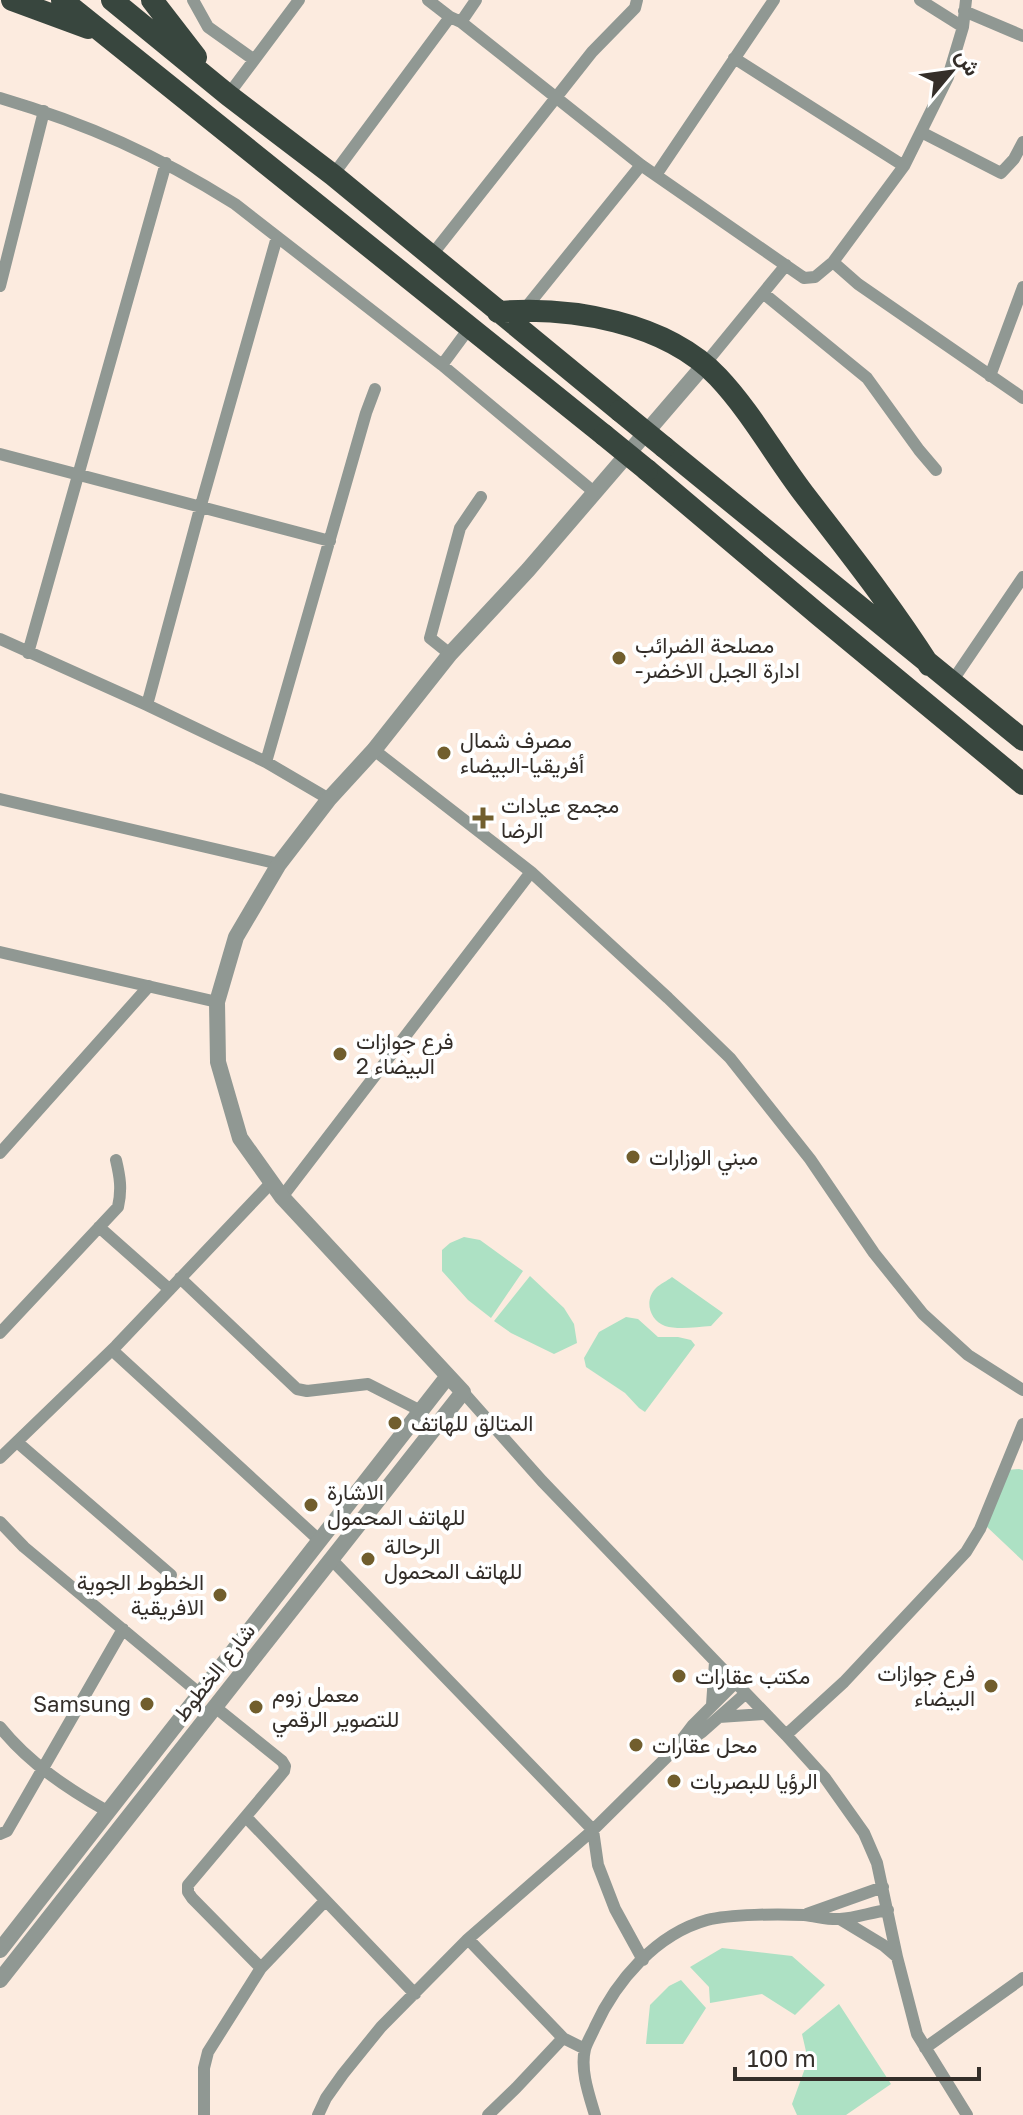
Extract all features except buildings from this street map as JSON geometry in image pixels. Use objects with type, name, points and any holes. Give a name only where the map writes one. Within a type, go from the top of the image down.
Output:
[{"type":"highway","points":[[12,0],[100,32]]},
{"type":"highway","points":[[62,0],[647,470],[1023,784]]},
{"type":"highway","points":[[112,0],[228,95],[333,175],[1023,740]]},
{"type":"highway","points":[[152,0],[228,95]]},
{"type":"highway","points":[[498,312],[567,312],[619,322],[678,347],[705,364],[731,392],[804,495],[878,589],[929,665]]},
{"type":"street","points":[[193,0],[208,27],[253,59]]},
{"type":"street","points":[[228,95],[299,0]]},
{"type":"street","points":[[428,0],[641,165],[804,278],[815,277],[833,262],[904,166],[948,77],[963,27],[965,6],[1023,36]]},
{"type":"street","points":[[333,175],[455,19],[476,0]]},
{"type":"street","points":[[431,256],[592,52],[635,8],[637,0]]},
{"type":"street","points":[[656,175],[774,0]]},
{"type":"street","points":[[920,0],[963,27]]},
{"type":"street","points":[[734,58],[904,166]]},
{"type":"street","points":[[0,98],[93,129],[166,163],[235,204],[442,365],[594,492]]},
{"type":"street","points":[[0,286],[44,111]]},
{"type":"street","points":[[921,132],[1001,173],[1014,159],[1023,142]]},
{"type":"street","points":[[28,653],[166,163]]},
{"type":"street","points":[[524,310],[641,165]]},
{"type":"street","points":[[147,705],[277,237]]},
{"type":"street","points":[[833,262],[858,284],[1023,398]]},
{"type":"street","points":[[786,265],[528,570],[450,654],[279,864],[236,937],[217,1002],[218,1062],[240,1138],[282,1197],[542,1481],[825,1778],[864,1833],[877,1863],[917,2034],[967,2115]]},
{"type":"street","points":[[990,376],[1023,287]]},
{"type":"street","points":[[763,293],[867,378],[936,470]]},
{"type":"street","points":[[442,365],[470,327]]},
{"type":"street","points":[[266,762],[375,389]]},
{"type":"street","points":[[0,454],[330,541]]},
{"type":"street","points":[[450,654],[430,638],[460,528],[481,497]]},
{"type":"street","points":[[951,683],[1023,577]]},
{"type":"street","points":[[0,639],[266,762],[329,799]]},
{"type":"street","points":[[374,750],[531,872],[730,1058],[810,1159],[874,1253],[923,1314],[968,1355],[1023,1390]]},
{"type":"street","points":[[0,799],[279,864]]},
{"type":"street","points":[[282,1197],[531,872]]},
{"type":"street","points":[[0,952],[217,1002]]},
{"type":"street","points":[[0,1153],[149,986]]},
{"type":"street","points":[[0,1333],[118,1207],[121,1179],[116,1160]]},
{"type":"street","points":[[0,1458],[112,1350],[271,1183]]},
{"type":"street","points":[[99,1227],[169,1289]]},
{"type":"street","points":[[180,1278],[297,1389],[307,1391],[368,1384],[421,1411]]},
{"type":"street","points":[[112,1350],[319,1540]]},
{"type":"street","name":"شارع الخطوط","points":[[0,1950],[448,1376]]},
{"type":"street","name":"شارع الخطوط","points":[[0,1980],[463,1392]]},
{"type":"street","points":[[786,1735],[844,1682],[966,1552],[980,1529],[1023,1424]]},
{"type":"street","points":[[17,1442],[171,1575]]},
{"type":"street","points":[[1010,1457],[1023,1461]]},
{"type":"street","points":[[0,1522],[24,1547],[199,1693]]},
{"type":"street","points":[[331,1559],[593,1830],[598,1865],[615,1909],[643,1960]]},
{"type":"street","points":[[0,1834],[7,1831],[123,1629]]},
{"type":"street","points":[[715,1662],[715,1711]]},
{"type":"street","points":[[318,2115],[326,2098],[362,2048],[468,1939],[593,1830],[674,1750],[693,1739],[735,1683]]},
{"type":"street","points":[[715,1711],[745,1694]]},
{"type":"street","points":[[215,1707],[285,1766],[188,1885],[188,1892],[261,1968]]},
{"type":"street","points":[[715,1711],[765,1714]]},
{"type":"street","points":[[0,1727],[42,1768],[69,1789],[107,1811]]},
{"type":"street","points":[[246,1817],[415,1994]]},
{"type":"street","points":[[804,1915],[883,1887]]},
{"type":"street","points":[[204,2115],[204,2076],[208,2052],[261,1968],[325,1901]]},
{"type":"street","points":[[595,2115],[587,2085],[585,2049],[611,1997],[627,1976],[659,1945],[679,1932],[706,1921],[732,1917],[804,1915],[840,1919],[888,1910]]},
{"type":"street","points":[[840,1919],[897,1957]]},
{"type":"street","points":[[468,1939],[563,2038],[585,2049]]},
{"type":"street","points":[[925,2048],[1023,1978]]},
{"type":"street","points":[[488,2115],[563,2038]]},
{"type":"green space","points":[[464,1237],[480,1240],[523,1271],[491,1318],[468,1300],[442,1271],[442,1250]]},
{"type":"green space","points":[[530,1276],[564,1308],[574,1324],[577,1343],[554,1354],[494,1321]]},
{"type":"green space","points":[[672,1277],[723,1313],[711,1326],[670,1327],[655,1319],[649,1304],[652,1293]]},
{"type":"green space","points":[[626,1317],[638,1319],[658,1337],[678,1337],[691,1340],[695,1345],[645,1412],[625,1393],[586,1367],[584,1358],[599,1332]]},
{"type":"green space","points":[[1007,1470],[1023,1470],[1023,1561],[986,1526]]},
{"type":"green space","points":[[722,1948],[792,1956],[825,1985],[795,2015],[762,1994],[710,2003],[709,1987],[690,1967]]},
{"type":"green space","points":[[681,1980],[706,2008],[683,2044],[646,2044],[650,2005],[669,1986]]},
{"type":"green space","points":[[839,2004],[891,2084],[846,2115],[797,2115],[792,2104],[808,2060],[802,2034]]},
{"type":"place","name":"مصلحة الضرائب -ادارة الجبل الاخضر","points":[[619,658]]},
{"type":"place","name":"مصرف شمال أفريقيا-البيضاء","points":[[444,753]]},
{"type":"place","name":"مجمع عيادات الرضا","points":[[483,818]]},
{"type":"place","name":"فرع جوازات البيضاء 2","points":[[340,1054]]},
{"type":"place","name":"مبني الوزارات","points":[[633,1157]]},
{"type":"place","name":"المتالق للهاتف","points":[[395,1423]]},
{"type":"place","name":"الاشارة للهاتف المحمول","points":[[311,1505]]},
{"type":"place","name":"الرحالة للهاتف المحمول","points":[[368,1559]]},
{"type":"place","name":"الخطوط الجوية الافريقية","points":[[220,1595]]},
{"type":"place","name":"مكتب عقارات","points":[[679,1676]]},
{"type":"place","name":"فرع جوازات البيضاء","points":[[991,1686]]},
{"type":"place","name":"Samsung","points":[[147,1704]]},
{"type":"place","name":"معمل زوم للتصوير الرقمي","points":[[256,1707]]},
{"type":"place","name":"محل عقارات","points":[[636,1745]]},
{"type":"place","name":"الرؤيا للبصريات","points":[[674,1781]]}]
